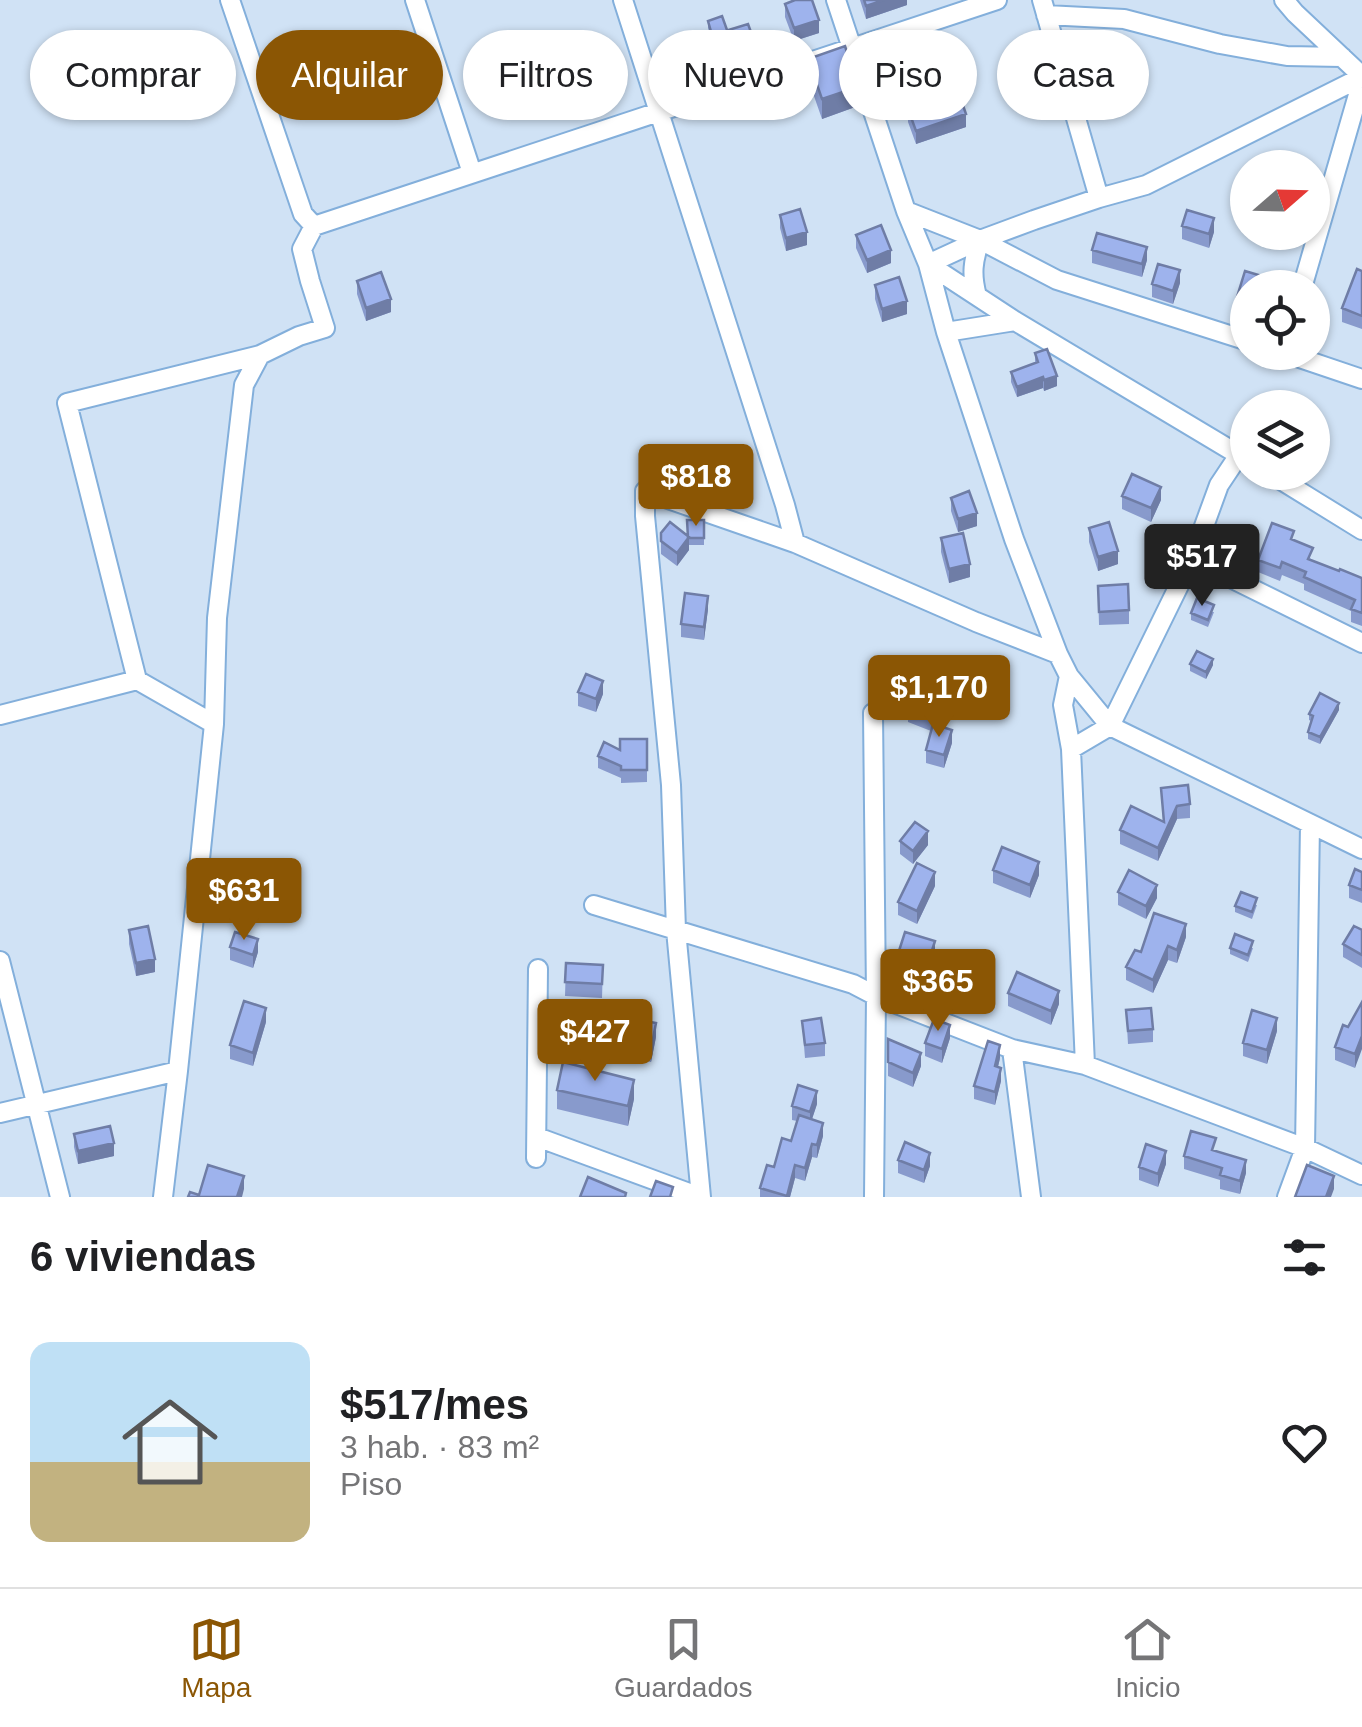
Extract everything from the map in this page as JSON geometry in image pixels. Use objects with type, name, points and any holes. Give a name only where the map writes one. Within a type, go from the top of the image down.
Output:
[{"type":"street","points":[[230,0],[303,214],[314,226]]},
{"type":"street","points":[[414,0],[472,173]]},
{"type":"street","points":[[623,0],[648,75]]},
{"type":"street","points":[[836,0],[846,30]]},
{"type":"street","points":[[906,30],[996,0]]},
{"type":"street","points":[[1284,0],[1362,78]]},
{"type":"street","points":[[1098,198],[1044,7],[1124,18],[1220,44],[1287,56],[1342,57]]},
{"type":"street","points":[[928,264],[980,240],[1146,185],[1362,78]]},
{"type":"street","points":[[1307,270],[1362,78]]},
{"type":"street","points":[[137,680],[68,402],[260,354],[324,328],[302,249],[314,226],[648,115]]},
{"type":"street","points":[[663,120],[794,543]]},
{"type":"street","points":[[876,120],[928,264],[946,332],[1014,539],[1069,676],[1110,726],[1362,847]]},
{"type":"street","points":[[906,211],[980,240],[1057,280],[1230,335]]},
{"type":"street","points":[[976,296],[973,260],[980,240]]},
{"type":"street","points":[[928,264],[1015,321],[1230,449]]},
{"type":"street","points":[[946,332],[1015,321]]},
{"type":"street","points":[[163,1197],[214,724],[217,618],[244,386],[260,354]]},
{"type":"street","points":[[1330,368],[1362,379]]},
{"type":"street","points":[[1070,749],[1110,726],[1192,559],[1220,485],[1230,473]]},
{"type":"street","points":[[1297,490],[1362,530]]},
{"type":"street","points":[[538,1137],[700,1197],[676,930],[671,785],[645,516],[646,491],[794,543],[1058,654]]},
{"type":"street","points":[[1192,559],[1362,644]]},
{"type":"street","points":[[1069,676],[1064,705],[1070,749],[1085,1065]]},
{"type":"street","points":[[0,715],[137,680],[214,724]]},
{"type":"street","points":[[873,713],[874,1197]]},
{"type":"street","points":[[1287,1197],[1305,1148],[1310,824]]},
{"type":"street","points":[[594,905],[853,984],[1012,1049],[1085,1065],[1305,1148],[1362,1175]]},
{"type":"street","points":[[0,961],[60,1197]]},
{"type":"street","points":[[536,1158],[538,969]]},
{"type":"street","points":[[1012,1049],[1032,1197]]},
{"type":"street","points":[[0,1113],[178,1071]]},
{"type":"building","points":[[812,0],[819,20],[794,28],[785,4]]},
{"type":"building","points":[[722,16],[727,30],[711,30],[708,21]]},
{"type":"building","points":[[748,24],[750,30],[728,30]]},
{"type":"building","points":[[839,48],[839,93],[822,99],[819,90],[819,55]]},
{"type":"building","points":[[912,120],[948,120],[916,131]]},
{"type":"building","points":[[800,209],[807,232],[786,238],[780,215]]},
{"type":"building","points":[[1187,210],[1214,218],[1209,234],[1182,226]]},
{"type":"building","points":[[881,225],[891,250],[867,260],[856,235]]},
{"type":"building","points":[[1097,233],[1147,247],[1142,264],[1092,250]]},
{"type":"building","points":[[1158,264],[1180,270],[1173,291],[1152,284]]},
{"type":"building","points":[[1357,269],[1362,271],[1362,316],[1342,308]]},
{"type":"building","points":[[381,272],[391,299],[366,308],[357,281]]},
{"type":"building","points":[[899,277],[907,301],[882,309],[875,285]]},
{"type":"building","points":[[1047,349],[1057,376],[1017,387],[1011,372],[1038,362],[1035,353]]},
{"type":"building","points":[[1132,474],[1161,487],[1151,508],[1122,496]]},
{"type":"building","points":[[969,491],[977,513],[958,519],[951,498]]},
{"type":"building","points":[[687,520],[704,520],[704,538],[688,538]]},
{"type":"building","points":[[670,522],[689,537],[677,553],[661,541],[661,533]]},
{"type":"building","points":[[1109,522],[1118,551],[1098,557],[1089,528]]},
{"type":"building","points":[[1272,523],[1294,531],[1291,539],[1313,548],[1308,559],[1362,578],[1362,613],[1351,609],[1355,600],[1304,577],[1306,572],[1282,562],[1280,568],[1258,560]]},
{"type":"building","points":[[963,533],[970,564],[949,569],[941,538]]},
{"type":"building","points":[[1128,584],[1129,610],[1099,612],[1098,586]]},
{"type":"building","points":[[685,593],[708,596],[704,627],[681,624]]},
{"type":"building","points":[[1197,598],[1214,605],[1208,620],[1191,613]]},
{"type":"building","points":[[1197,651],[1213,659],[1206,672],[1190,664]]},
{"type":"building","points":[[586,674],[603,681],[596,699],[578,692]]},
{"type":"building","points":[[914,693],[941,704],[935,720],[908,709]]},
{"type":"building","points":[[1320,693],[1339,703],[1320,737],[1308,732],[1313,716],[1309,714]]},
{"type":"building","points":[[933,724],[952,730],[944,755],[926,750]]},
{"type":"building","points":[[620,739],[647,739],[647,770],[621,770],[621,766],[598,756],[604,742],[620,750]]},
{"type":"building","points":[[1188,785],[1190,804],[1177,806],[1158,848],[1120,830],[1131,806],[1164,822],[1161,788]]},
{"type":"building","points":[[915,822],[928,831],[913,851],[900,841]]},
{"type":"building","points":[[1002,847],[1039,862],[1030,885],[993,870]]},
{"type":"building","points":[[917,863],[935,872],[917,911],[898,902]]},
{"type":"building","points":[[1355,869],[1362,872],[1362,890],[1349,885]]},
{"type":"building","points":[[1129,870],[1157,885],[1146,906],[1118,892]]},
{"type":"building","points":[[1241,892],[1257,898],[1252,912],[1235,906]]},
{"type":"building","points":[[1154,913],[1186,924],[1177,950],[1168,946],[1153,980],[1126,967],[1135,950],[1141,952]]},
{"type":"building","points":[[148,926],[155,959],[136,963],[129,930]]},
{"type":"building","points":[[1354,926],[1362,930],[1362,955],[1343,944]]},
{"type":"building","points":[[235,932],[258,939],[253,955],[230,947]]},
{"type":"building","points":[[905,932],[935,941],[928,963],[898,954]]},
{"type":"building","points":[[1235,934],[1253,941],[1248,955],[1230,948]]},
{"type":"building","points":[[963,956],[986,961],[982,984],[958,979]]},
{"type":"building","points":[[566,963],[603,965],[602,984],[565,982]]},
{"type":"building","points":[[1017,972],[1059,991],[1051,1011],[1008,993]]},
{"type":"building","points":[[244,1001],[266,1008],[253,1053],[230,1045]]},
{"type":"building","points":[[1362,1002],[1362,1036],[1355,1054],[1335,1047],[1343,1025],[1348,1027]]},
{"type":"building","points":[[1151,1008],[1153,1029],[1128,1031],[1126,1010]]},
{"type":"building","points":[[1252,1010],[1277,1018],[1267,1050],[1243,1043]]},
{"type":"building","points":[[821,1018],[825,1043],[805,1045],[802,1021]]},
{"type":"building","points":[[634,1019],[656,1023],[651,1049],[629,1044]]},
{"type":"building","points":[[934,1019],[950,1025],[942,1049],[925,1043]]},
{"type":"building","points":[[585,1021],[598,1025],[594,1039],[581,1035]]},
{"type":"building","points":[[888,1039],[921,1053],[913,1073],[888,1062]]},
{"type":"building","points":[[988,1041],[1000,1045],[995,1066],[1001,1068],[995,1092],[974,1086]]},
{"type":"building","points":[[563,1062],[634,1080],[628,1106],[557,1090]]},
{"type":"building","points":[[798,1085],[817,1091],[810,1112],[792,1106]]},
{"type":"building","points":[[799,1115],[823,1123],[805,1168],[795,1165],[787,1196],[760,1188],[767,1165],[774,1167],[782,1138],[791,1141]]},
{"type":"building","points":[[110,1126],[114,1143],[78,1151],[74,1134]]},
{"type":"building","points":[[1191,1131],[1216,1138],[1212,1150],[1246,1160],[1240,1181],[1220,1175],[1222,1168],[1184,1156]]},
{"type":"building","points":[[905,1142],[930,1153],[924,1170],[898,1160]]},
{"type":"building","points":[[1146,1144],[1166,1151],[1158,1174],[1139,1167]]},
{"type":"building","points":[[208,1165],[244,1176],[237,1197],[188,1197],[190,1192],[199,1195]]},
{"type":"building","points":[[1307,1165],[1334,1176],[1326,1197],[1295,1197]]},
{"type":"building","points":[[588,1177],[626,1193],[625,1197],[580,1197]]},
{"type":"building","points":[[656,1181],[673,1187],[670,1197],[650,1197]]}]
